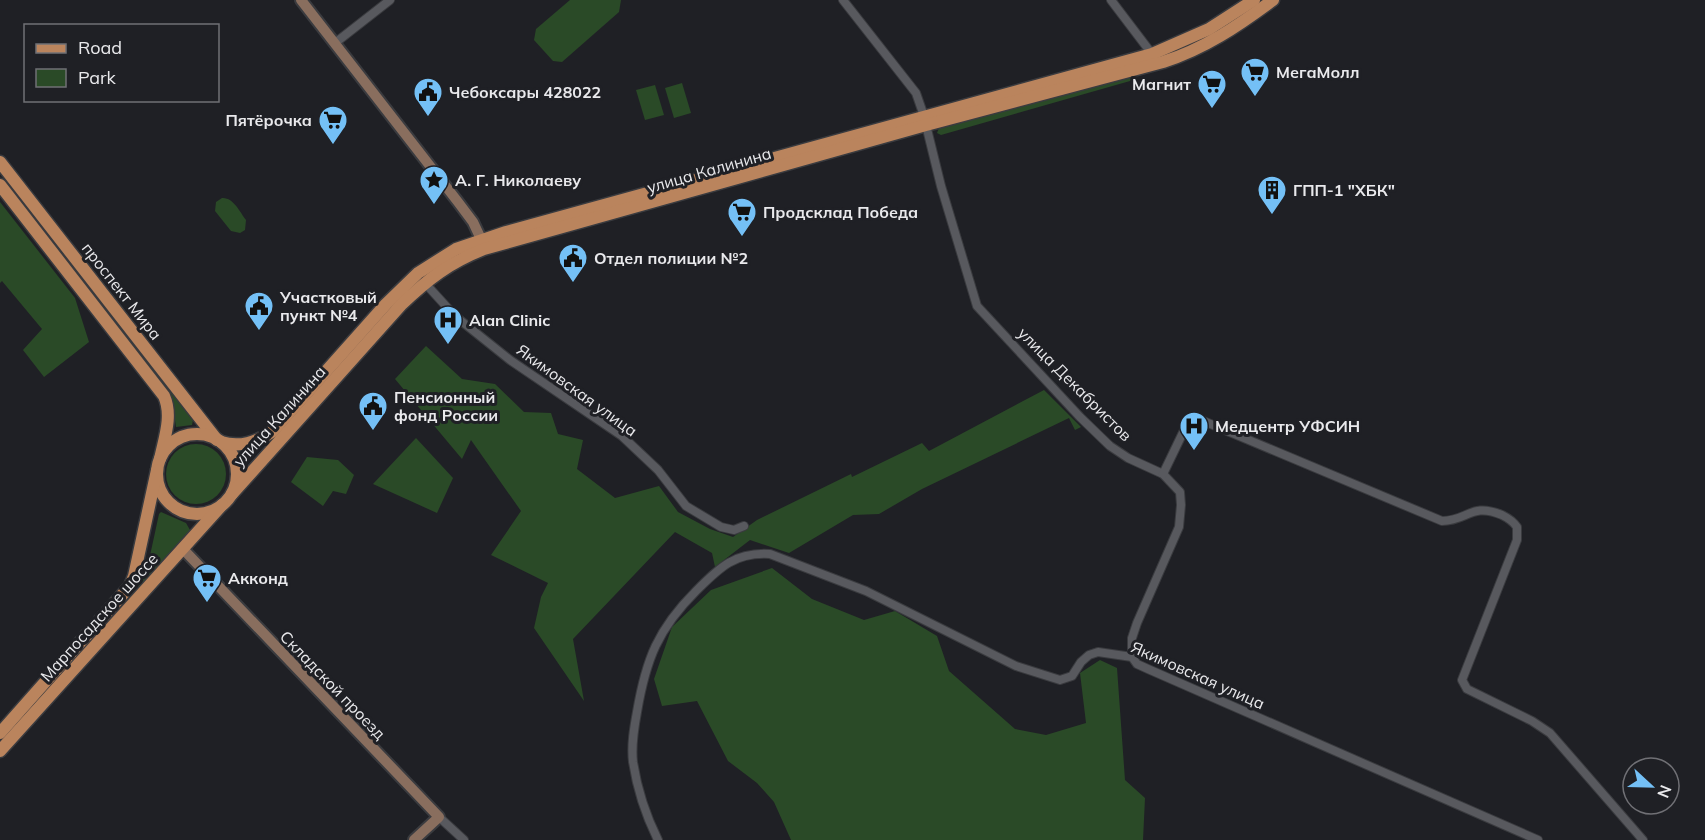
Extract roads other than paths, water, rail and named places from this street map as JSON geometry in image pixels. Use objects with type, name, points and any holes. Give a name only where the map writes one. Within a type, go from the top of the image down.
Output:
[{"type":"main road","name":"улица Калинина","points":[[219,441],[236,445],[247,444],[272,432],[386,304],[418,273],[448,253],[1152,54],[1209,29],[1254,0]]},
{"type":"main road","name":"улица Калинина","points":[[925,120],[1173,59],[1217,39],[1273,0]]},
{"type":"main road","name":"проспект Мира","points":[[0,162],[219,441]]},
{"type":"main road","name":"проспект Мира","points":[[0,185],[164,396],[168,406],[168,418],[159,464]]},
{"type":"main road","points":[[39,235],[50,226]]},
{"type":"main road","name":"улица Калинина","points":[[232,494],[400,305],[424,282],[483,244]]},
{"type":"main road","points":[[201,434],[219,441],[233,456],[236,467],[236,481],[232,494],[222,505],[208,513],[198,514],[178,509],[170,503],[161,490],[159,464],[170,445],[184,436],[201,434]]},
{"type":"main road","name":"Марпосадское шоссе","points":[[0,733],[130,586],[159,464]]},
{"type":"main road","name":"Марпосадское шоссе","points":[[0,751],[222,505]]},
{"type":"street","points":[[301,0],[458,202],[483,244]]},
{"type":"street","points":[[335,43],[390,0]]},
{"type":"street","name":"улица Декабристов","points":[[843,0],[916,93],[977,306],[1080,417],[1117,452],[1163,474]]},
{"type":"street","points":[[1111,0],[1152,54]]},
{"type":"street","name":"Якимовская улица","points":[[424,282],[455,316],[510,360],[622,436],[658,470],[686,506],[721,527],[734,530],[744,526]]},
{"type":"street","points":[[1132,657],[1132,638],[1137,623],[1173,542],[1180,518],[1180,492],[1163,474],[1190,418],[1201,420],[1442,521],[1450,521],[1479,509],[1487,510],[1509,518],[1517,527],[1516,540],[1462,680],[1467,689],[1532,721],[1550,733],[1643,840]]},
{"type":"street","name":"Складской проезд","points":[[183,549],[438,817],[464,840]]},
{"type":"street","name":"Якимовская улица","points":[[658,840],[650,824],[633,760],[633,735],[643,679],[654,648],[676,611],[723,566],[739,557],[755,553],[770,554],[866,591],[1016,666],[1060,680],[1072,676],[1081,662],[1089,655],[1098,652],[1132,657],[1137,664],[1148,669],[1538,840]]},
{"type":"street","points":[[414,840],[438,817]]},
{"type":"place","name":"МегаМолл","points":[[1255,98]]},
{"type":"place","name":"Магнит","points":[[1212,110]]},
{"type":"place","name":"Чебоксары 428022","points":[[428,118]]},
{"type":"place","name":"Пятёрочка","points":[[333,146]]},
{"type":"place","name":"А. Г. Николаеву","points":[[434,206]]},
{"type":"place","name":"ГПП-1 \"ХБК\"","points":[[1272,216]]},
{"type":"place","name":"Продсклад Победа","points":[[742,238]]},
{"type":"place","name":"Отдел полиции №2","points":[[573,284]]},
{"type":"place","name":"Участковый пункт №4","points":[[259,332]]},
{"type":"place","name":"Alan Clinic","points":[[448,346]]},
{"type":"place","name":"Пенсионный фонд России","points":[[373,432]]},
{"type":"place","name":"Медцентр УФСИН","points":[[1194,452]]},
{"type":"place","name":"Акконд","points":[[207,604]]}]
